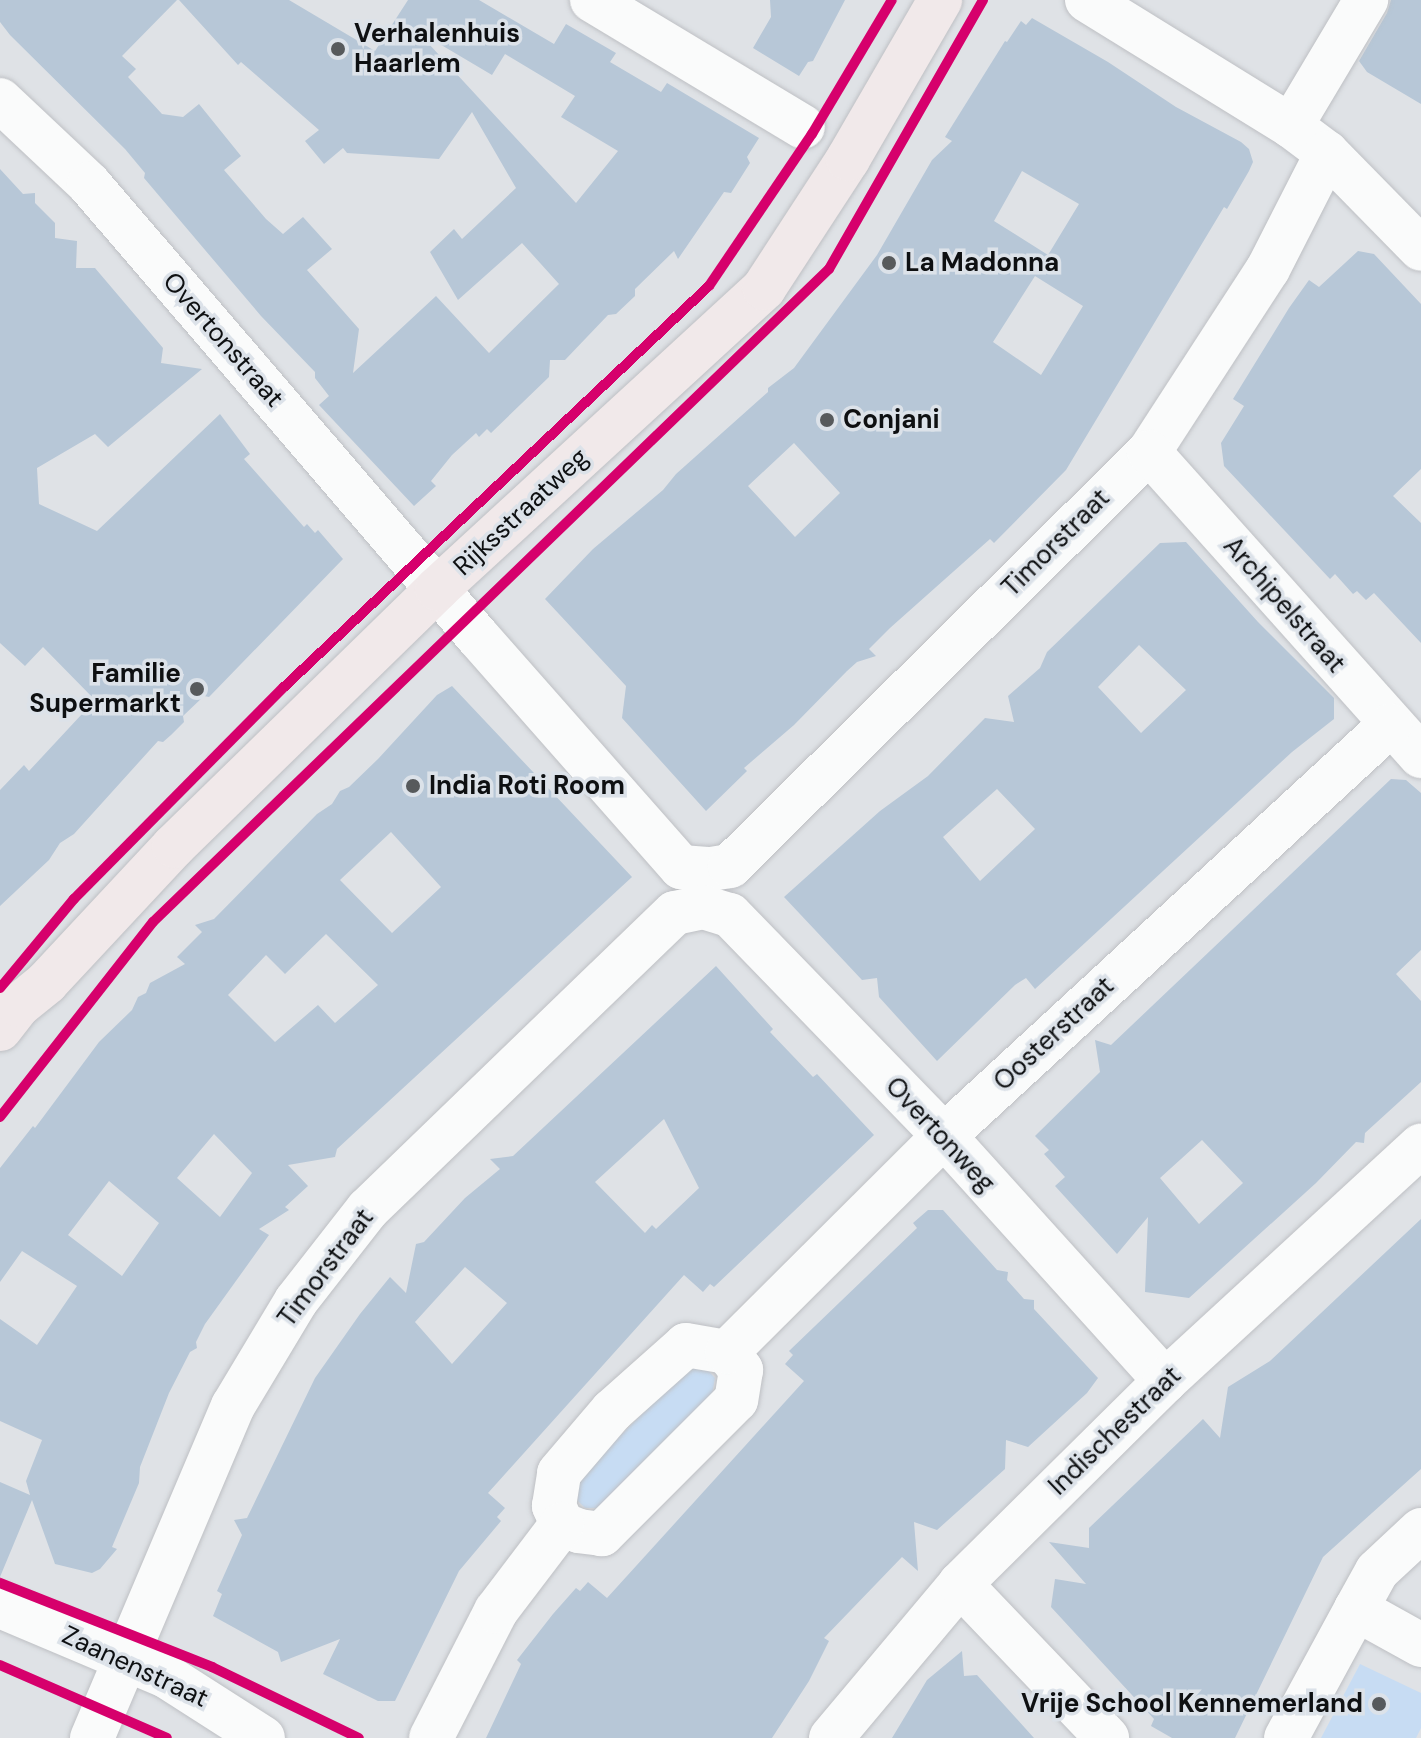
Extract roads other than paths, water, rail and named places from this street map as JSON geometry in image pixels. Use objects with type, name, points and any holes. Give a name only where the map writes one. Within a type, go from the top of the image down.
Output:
[{"type":"main road","name":"Rijksstraatweg","points":[[0,1029],[19,1005],[47,982],[174,846],[437,589],[764,288],[808,225],[940,0]]},
{"type":"main road","name":"Rijksstraatweg","points":[[0,1057],[32,1014],[47,982]]},
{"type":"street","points":[[592,0],[803,127]]},
{"type":"street","points":[[1087,0],[1291,126],[1327,153],[1421,249]]},
{"type":"street","points":[[1291,126],[1366,0]]},
{"type":"street","name":"Overtonstraat","points":[[0,100],[89,184],[437,589]]},
{"type":"street","name":"Timorstraat","points":[[92,1738],[233,1406],[305,1289],[368,1209],[675,913],[730,866],[1149,452],[1268,269],[1327,153]]},
{"type":"street","name":"Archipelstraat","points":[[1149,452],[1390,725],[1421,756]]},
{"type":"street","name":"Overtonweg","points":[[437,589],[681,867],[707,888],[944,1136],[1165,1381]]},
{"type":"street","name":"Oosterstraat","points":[[727,1352],[944,1136],[1390,725]]},
{"type":"street","name":"Indischestraat","points":[[831,1738],[960,1584],[1165,1381],[1421,1146]]},
{"type":"street","points":[[686,1345],[727,1352],[741,1370],[736,1400],[602,1534],[579,1531],[562,1524],[554,1506],[559,1473],[612,1411],[686,1345]]},
{"type":"street","points":[[431,1738],[496,1611],[562,1524]]},
{"type":"street","points":[[1286,1738],[1377,1571],[1421,1530]]},
{"type":"street","points":[[960,1584],[1107,1738]]},
{"type":"street","name":"Zaanenstraat","points":[[2,1609],[119,1672],[166,1676],[261,1738]]},
{"type":"street","points":[[1356,1609],[1421,1645]]},
{"type":"place","name":"Verhalenhuis Haarlem","points":[[338,49]]},
{"type":"place","name":"La Madonna","points":[[889,263]]},
{"type":"place","name":"Conjani","points":[[827,420]]},
{"type":"place","name":"Familie Supermarkt","points":[[197,689]]},
{"type":"place","name":"India Roti Room","points":[[413,786]]},
{"type":"place","name":"Vrije School Kennemerland","points":[[1379,1704]]}]
